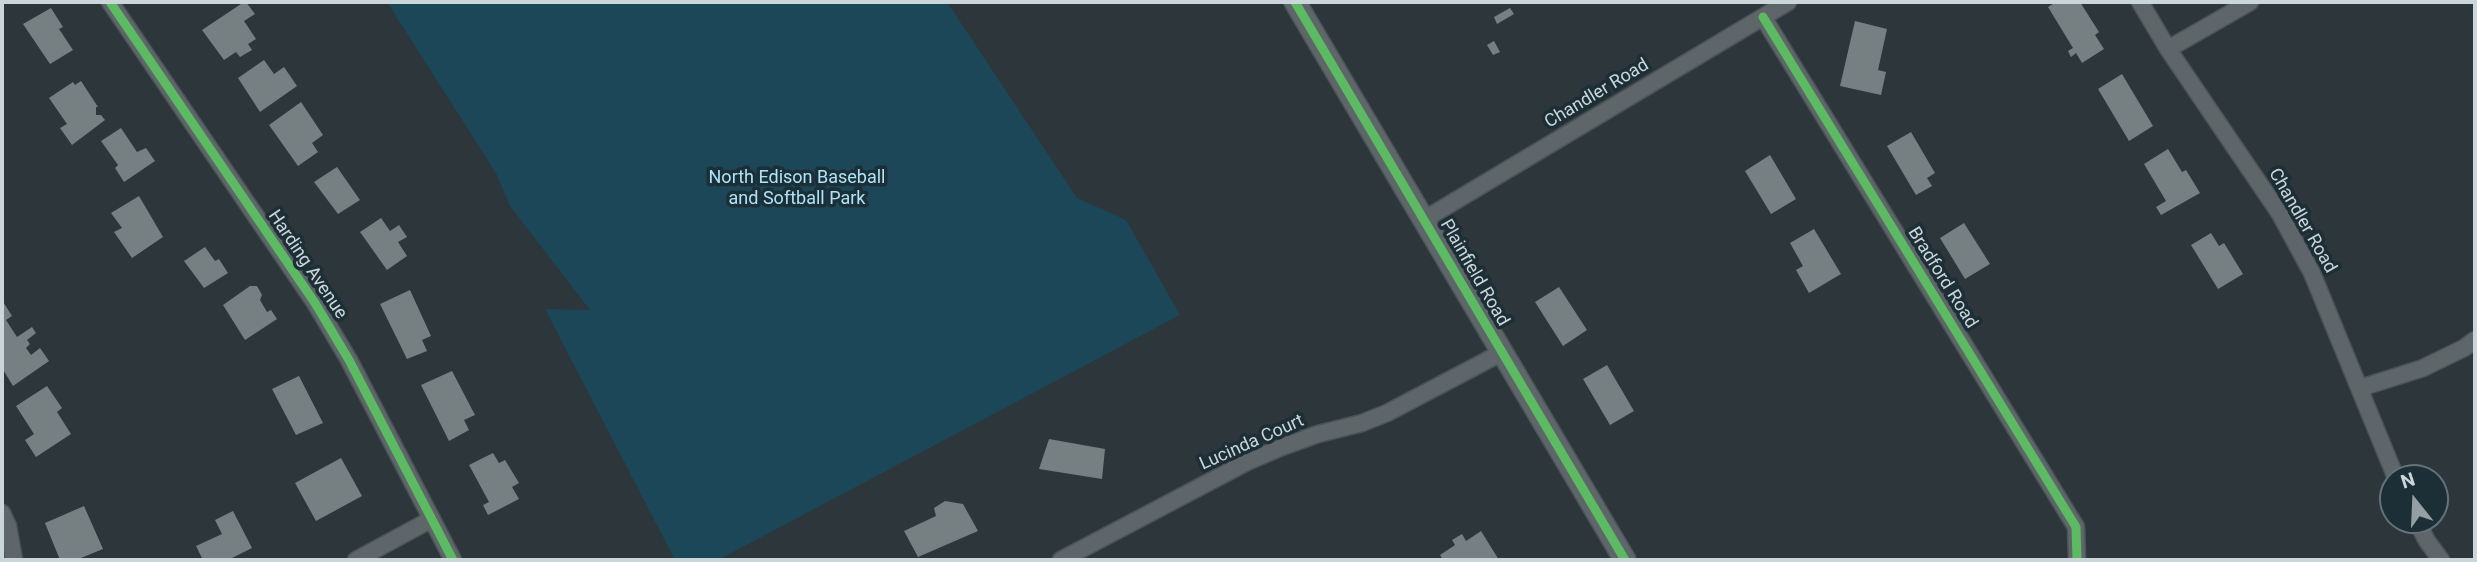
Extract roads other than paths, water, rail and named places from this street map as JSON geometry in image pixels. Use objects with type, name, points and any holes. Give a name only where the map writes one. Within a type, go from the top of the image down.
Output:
[{"type":"street","name":"Harding Avenue","points":[[110,2],[315,303],[349,360],[453,560]]},
{"type":"street","name":"Plainfield Road","points":[[1295,2],[1625,560]]},
{"type":"street","name":"Chandler Road","points":[[1425,219],[1788,2]]},
{"type":"street","name":"Chandler Road","points":[[2140,2],[2280,214],[2312,273],[2390,464]]},
{"type":"street","points":[[2168,48],[2250,2]]},
{"type":"street","name":"Bradford Road","points":[[1763,17],[2076,527],[2077,560]]},
{"type":"street","points":[[2360,388],[2423,368],[2475,340]]},
{"type":"street","name":"Lucinda Court","points":[[1061,560],[1247,462],[1282,447],[1362,424],[1501,353]]},
{"type":"street","points":[[2,513],[14,560]]},
{"type":"street","points":[[356,560],[432,520]]},
{"type":"street","points":[[2423,534],[2441,560]]},
{"type":"park label","name":"North Edison Baseball and Softball Park","points":[[797,188]]}]
